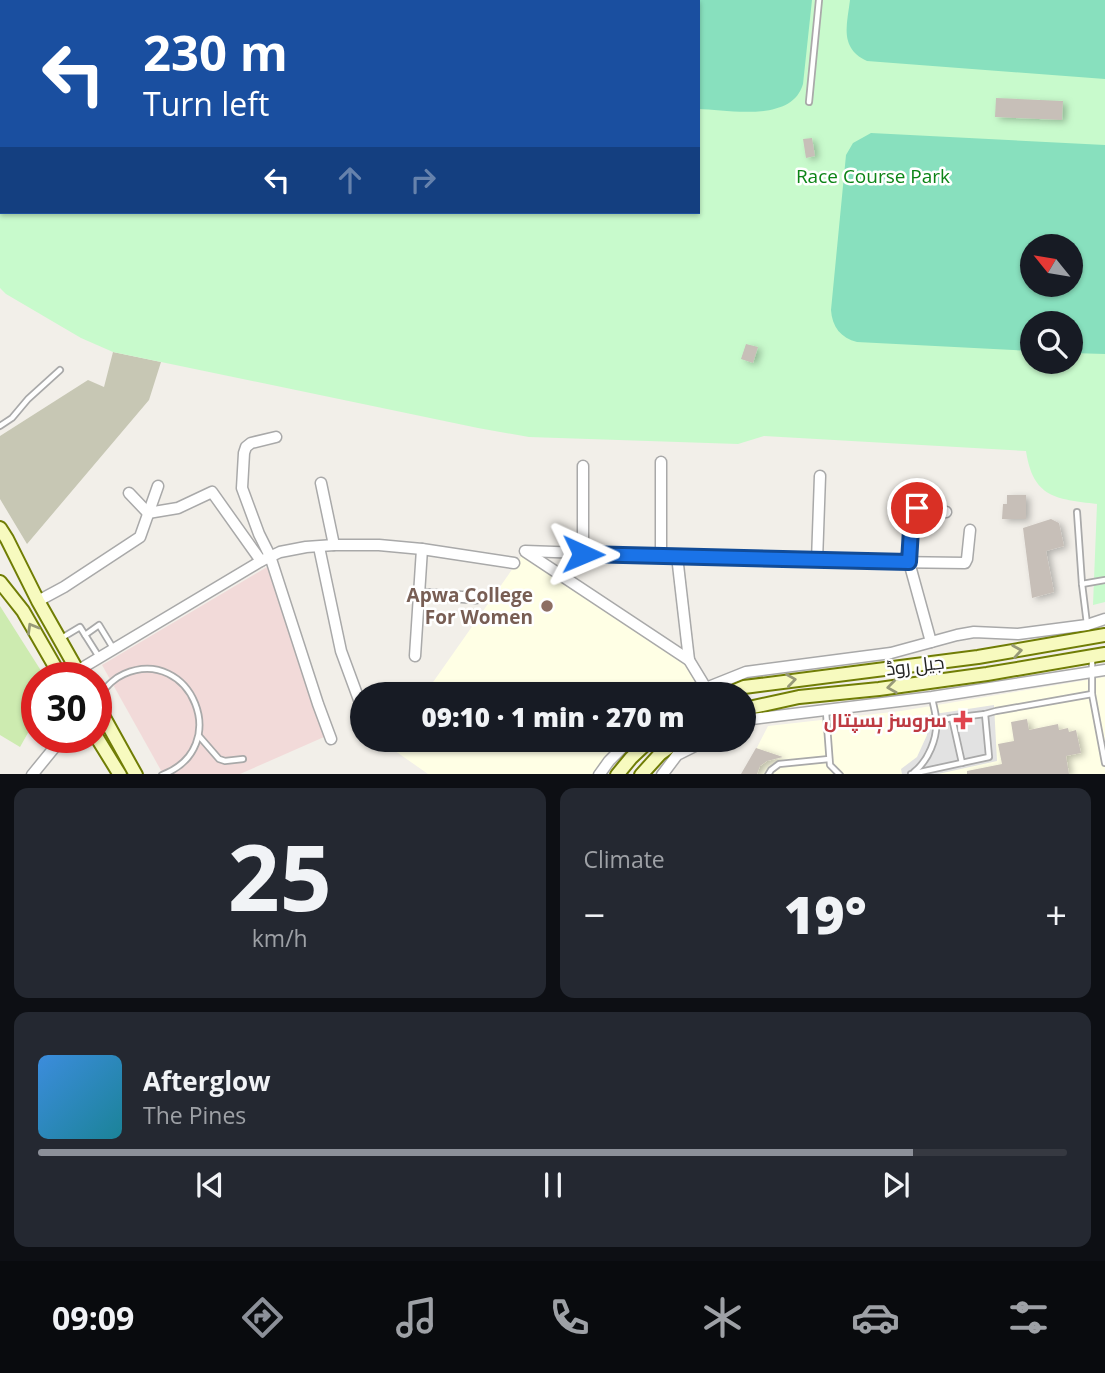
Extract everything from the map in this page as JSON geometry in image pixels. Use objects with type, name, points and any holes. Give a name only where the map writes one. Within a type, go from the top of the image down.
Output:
[{"type":"main road","points":[[0,528],[72,662]]},
{"type":"main road","points":[[0,582],[23,611],[52,662]]},
{"type":"main road","name":"جیل روڈ","points":[[756,685],[978,657],[1105,635]]},
{"type":"main road","name":"جیل روڈ","points":[[756,706],[799,697],[879,689],[1098,656]]},
{"type":"main road","points":[[112,731],[135,774]]},
{"type":"main road","points":[[618,774],[637,752]]},
{"type":"main road","points":[[642,774],[663,752]]},
{"type":"main road","points":[[106,753],[119,774]]},
{"type":"street","points":[[276,437],[251,443],[246,447],[242,488],[331,739]]},
{"type":"street","points":[[661,462],[662,555]]},
{"type":"street","points":[[583,466],[583,554]]},
{"type":"street","points":[[817,561],[820,476]]},
{"type":"street","points":[[321,483],[334,545]]},
{"type":"street","points":[[38,601],[139,537],[158,486]]},
{"type":"street","points":[[148,513],[178,508],[212,492],[266,559]]},
{"type":"street","points":[[129,493],[148,513]]},
{"type":"street","points":[[925,663],[926,643],[909,562],[914,509],[946,512]]},
{"type":"street","points":[[702,682],[688,660],[525,551],[965,563],[970,530]]},
{"type":"street","points":[[94,662],[266,559],[292,549],[379,545],[514,563]]},
{"type":"street","points":[[318,547],[341,651],[352,682]]},
{"type":"street","points":[[415,656],[422,549]]},
{"type":"street","points":[[677,556],[688,660]]},
{"type":"street","points":[[419,594],[476,598]]},
{"type":"street","points":[[721,682],[746,672],[891,653],[974,632],[1018,634],[1087,625],[1105,619]]},
{"type":"street","points":[[756,719],[932,697],[1105,670]]},
{"type":"street","points":[[600,774],[618,752]]},
{"type":"street","points":[[663,774],[677,755],[683,752]]},
{"type":"street","points":[[33,774],[50,753]]},
{"type":"lane","points":[[809,102],[818,0]]},
{"type":"lane","points":[[0,426],[12,418],[28,399],[60,370]]},
{"type":"lane","points":[[1077,512],[1087,625]]},
{"type":"lane","points":[[1082,584],[1105,580]]},
{"type":"lane","points":[[85,635],[99,625],[114,649]]},
{"type":"lane","points":[[60,640],[80,627],[99,658]]},
{"type":"lane","points":[[1098,656],[1092,674],[1092,694],[1105,763]]},
{"type":"lane","points":[[112,682],[124,674],[141,669],[158,670],[174,676],[187,687],[196,702],[200,718],[199,736],[194,750],[185,762],[165,774]]},
{"type":"lane","points":[[936,720],[985,714],[1092,694]]},
{"type":"lane","points":[[911,774],[923,764],[936,732],[932,697]]},
{"type":"lane","points":[[826,711],[830,765],[839,774]]},
{"type":"lane","points":[[911,774],[989,757],[985,714]]},
{"type":"lane","points":[[952,718],[962,763]]},
{"type":"lane","points":[[199,736],[219,759],[243,759]]},
{"type":"lane","points":[[769,774],[779,764],[788,761],[829,759]]},
{"type":"shaded area","points":[[113,352],[161,362],[149,400],[27,544],[0,499],[0,436],[88,380],[104,387]]},
{"type":"shaded area","name":"Apwa College For Women","points":[[525,551],[689,660],[702,682],[433,682]]},
{"type":"shaded area","points":[[267,567],[324,737],[240,774],[163,774],[112,683],[112,662],[107,662]]},
{"type":"shaded area","name":"سروسز ہسپتال","points":[[1105,677],[1105,774],[744,774],[768,726],[901,711]]},
{"type":"shaded area","points":[[994,705],[997,761],[938,774],[902,774],[901,769],[917,757],[927,735],[928,715]]},
{"type":"shaded area","points":[[397,752],[619,752],[600,774],[428,774]]},
{"type":"green space","name":"Race Course Park","points":[[700,0],[1105,0],[1105,602],[1093,605],[1097,504],[1070,500],[1049,493],[1034,478],[1026,451],[764,436],[738,444],[529,437],[113,352],[81,338],[0,288],[0,214],[700,214]]},
{"type":"green space","points":[[700,0],[812,0],[803,84],[797,96],[773,109],[742,112],[700,109]]},
{"type":"green space","points":[[850,0],[1105,0],[1105,79],[867,61],[852,50],[849,43],[847,27]]},
{"type":"green space","points":[[871,133],[1105,145],[1105,354],[1083,353],[1083,311],[1020,311],[1020,350],[857,342],[842,335],[835,327],[831,310],[846,155],[853,143]]},
{"type":"green space","points":[[0,606],[35,662],[21,662],[21,745],[0,735]]},
{"type":"building","points":[[996,98],[1063,101],[1062,120],[995,117]]},
{"type":"building","points":[[812,138],[815,156],[806,158],[803,139]]},
{"type":"building","points":[[746,344],[758,347],[753,363],[741,359]]},
{"type":"building","points":[[1007,495],[1026,495],[1026,519],[1002,519]]},
{"type":"building","points":[[1051,519],[1059,523],[1064,546],[1046,551],[1054,592],[1032,598],[1023,528]]},
{"type":"building","points":[[1027,719],[1029,730],[1058,724],[1059,730],[1076,730],[1081,753],[1066,756],[1069,774],[967,774],[967,771],[1002,764],[998,744],[1014,741],[1011,722]]},
{"type":"building","points":[[756,748],[783,757],[767,761],[760,766],[757,774],[741,774]]},
{"type":"place","name":"Apwa College For Women","points":[[547,606]]},
{"type":"place","name":"سروسز ہسپتال","points":[[963,720]]},
{"type":"route","points":[[583,554],[909,562],[912,513],[917,508]]}]
